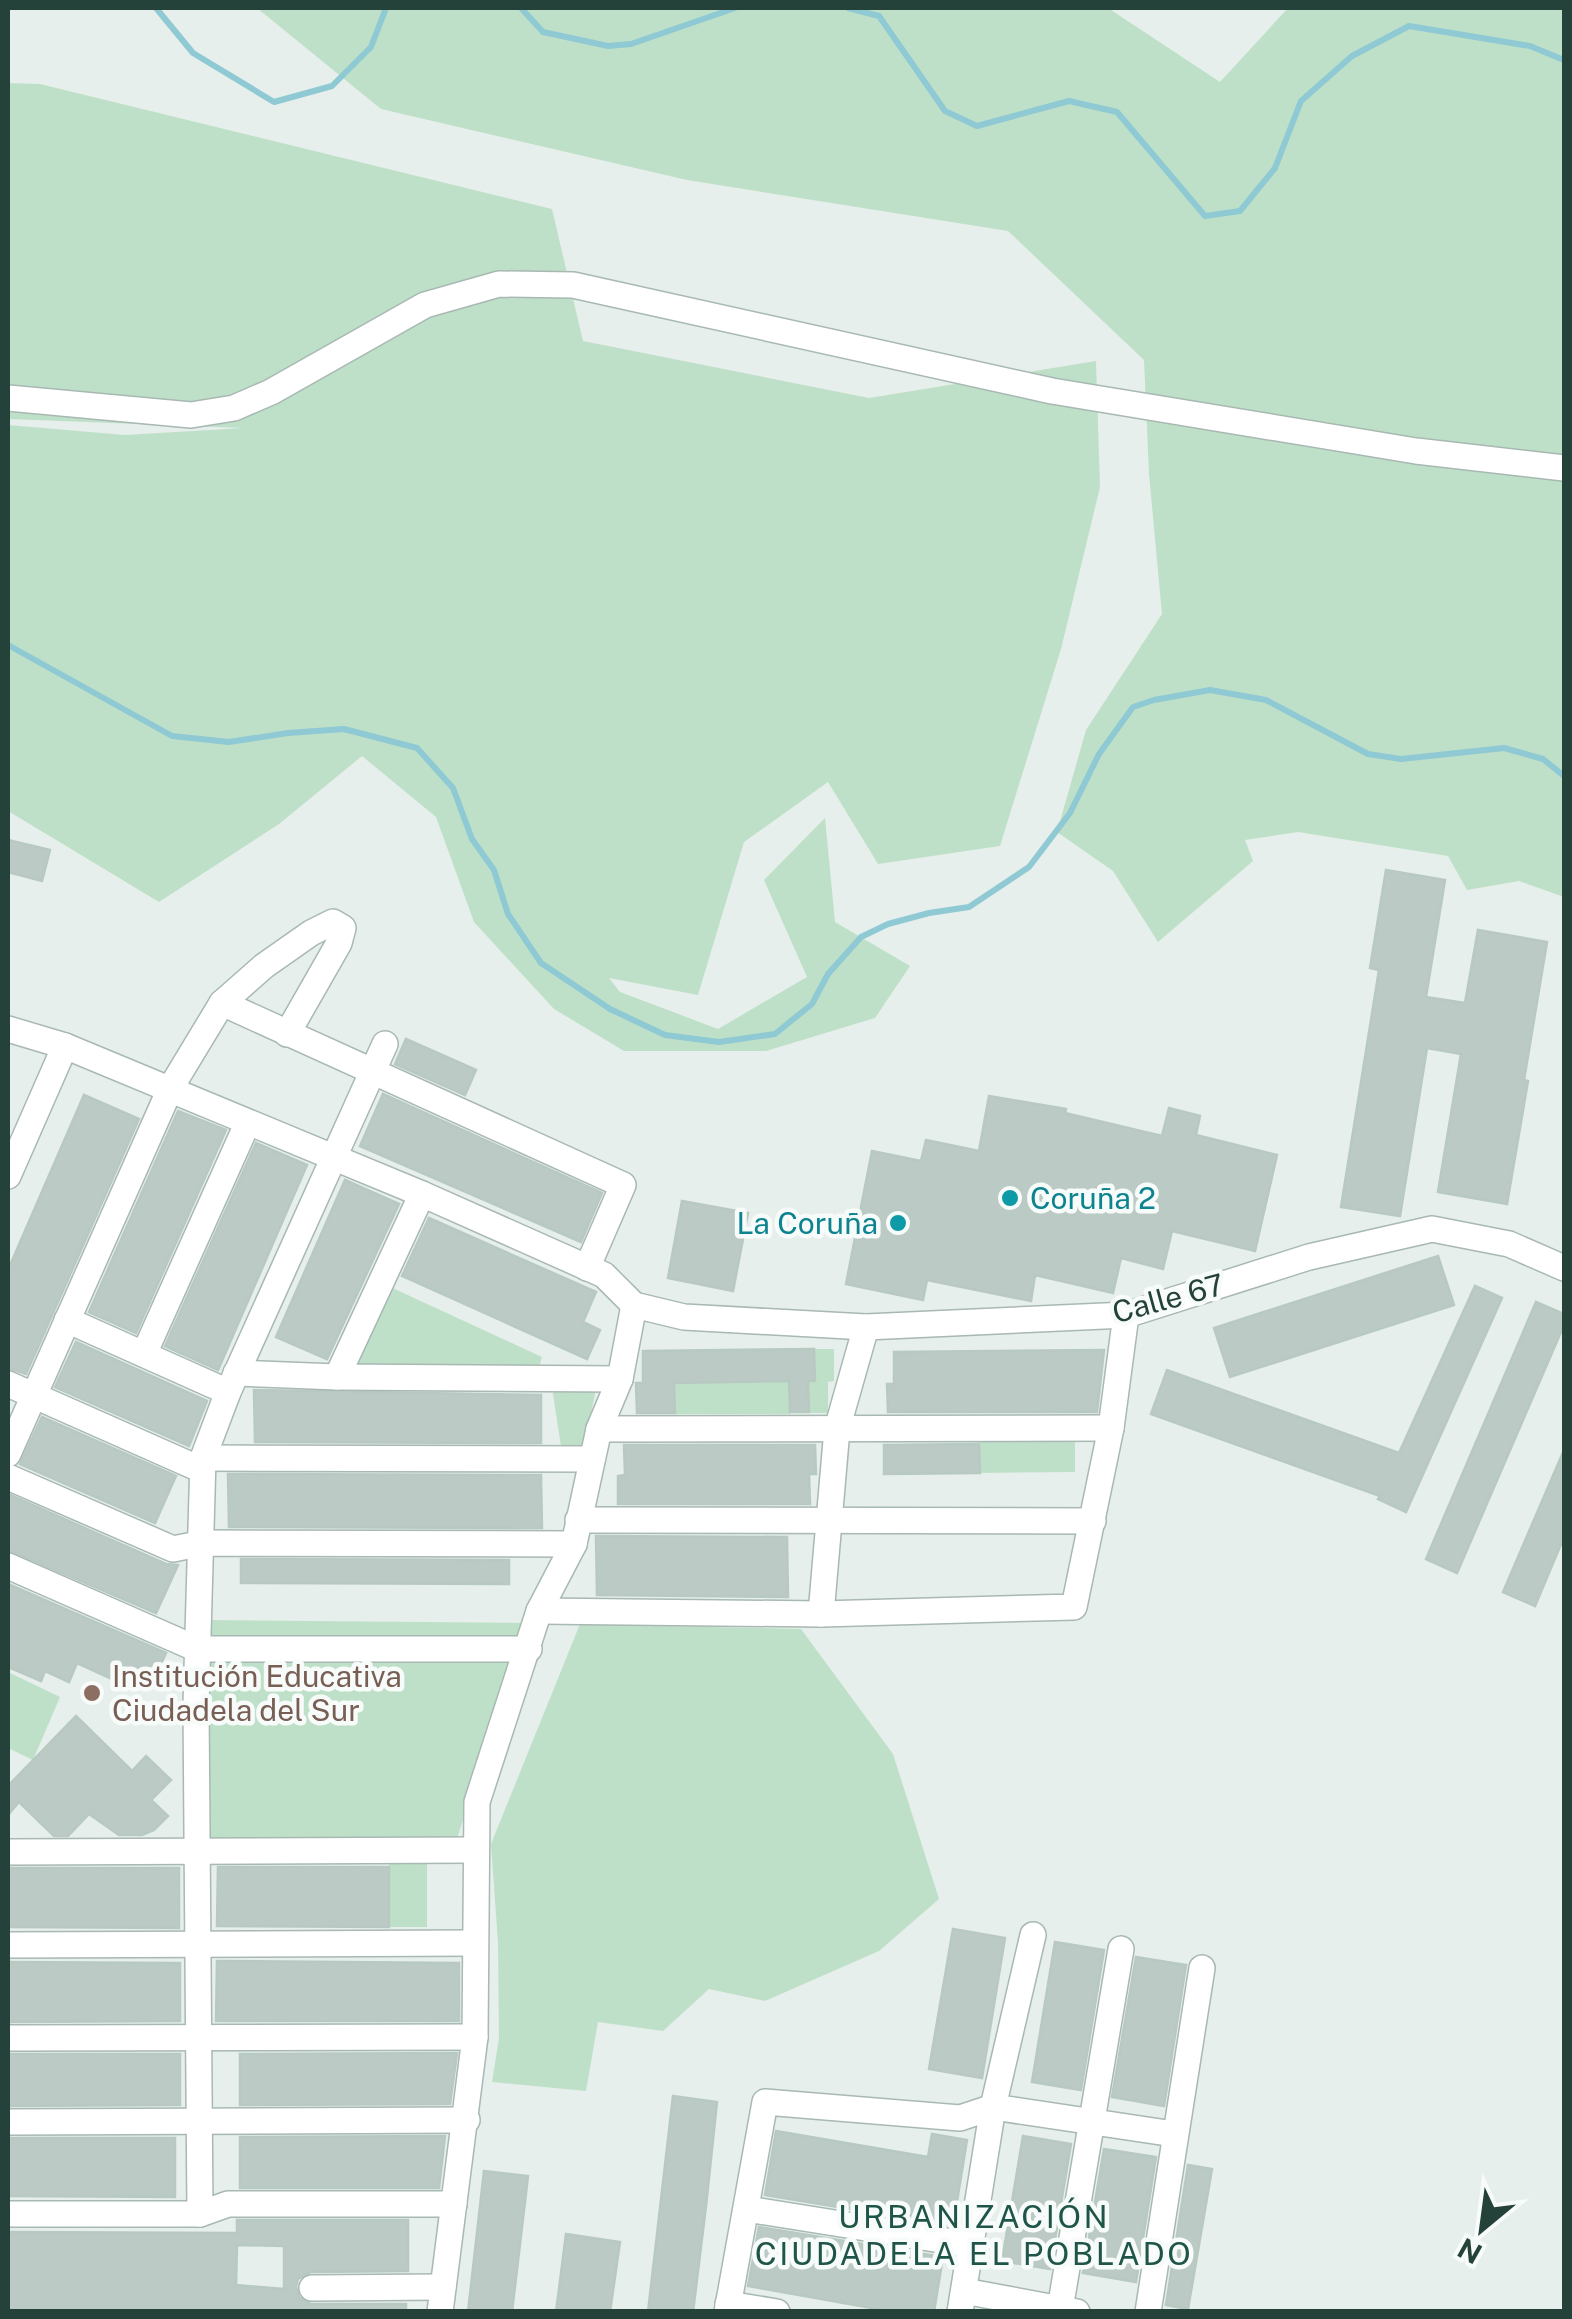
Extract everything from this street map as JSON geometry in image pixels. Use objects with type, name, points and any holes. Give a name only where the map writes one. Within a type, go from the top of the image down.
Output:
[{"type":"street","points":[[8,398],[192,415],[234,408],[270,392],[425,304],[499,284],[573,285],[1052,391],[1416,451],[1564,468]]},
{"type":"street","points":[[8,1454],[170,1088],[222,1003],[264,966],[311,933],[333,922],[340,924],[344,928],[339,943],[287,1034]]},
{"type":"street","points":[[222,1003],[623,1185],[587,1268]]},
{"type":"street","points":[[8,1028],[170,1088],[604,1274],[634,1305],[620,1378],[600,1429],[576,1532],[539,1611],[477,1802],[475,2037],[442,2299],[312,2288]]},
{"type":"street","points":[[200,2214],[197,1649],[203,1464],[232,1383],[385,1044]]},
{"type":"street","points":[[8,1176],[65,1046]]},
{"type":"street","points":[[144,1354],[247,1124]]},
{"type":"street","points":[[337,1377],[422,1194]]},
{"type":"street","name":"Calle 67","points":[[634,1305],[684,1317],[866,1327],[1126,1315],[1310,1257],[1432,1229],[1509,1244],[1564,1268]]},
{"type":"street","points":[[539,1611],[821,1614],[1074,1606],[1111,1428],[1126,1315]]},
{"type":"street","points":[[67,1320],[144,1354],[232,1383],[337,1377],[620,1378]]},
{"type":"street","points":[[821,1614],[837,1429],[866,1327]]},
{"type":"street","points":[[8,1384],[203,1464],[592,1459]]},
{"type":"street","points":[[600,1429],[1111,1428]]},
{"type":"street","points":[[8,1477],[173,1549],[203,1543],[830,1522],[1093,1521]]},
{"type":"street","points":[[8,1566],[197,1649],[529,1649]]},
{"type":"street","points":[[8,1852],[476,1850]]},
{"type":"street","points":[[1032,1935],[993,2107],[962,2301],[1069,2310],[1092,2121],[1121,1949]]},
{"type":"street","points":[[8,1945],[475,1943]]},
{"type":"street","points":[[1148,2312],[1202,1968]]},
{"type":"street","points":[[8,2038],[475,2037]]},
{"type":"street","points":[[777,2312],[727,2308],[766,2102],[960,2118],[993,2107],[1174,2134]]},
{"type":"street","points":[[8,2122],[467,2120]]},
{"type":"street","points":[[8,2214],[200,2214],[228,2204],[454,2204]]},
{"type":"street","points":[[747,2209],[972,2245]]},
{"type":"green space","points":[[257,8],[1108,8],[1220,82],[1288,8],[1564,8],[1564,897],[1519,881],[1467,890],[1448,856],[1298,832],[1245,840],[1253,861],[1158,942],[1113,871],[1057,832],[1086,730],[1162,614],[1149,474],[1144,360],[1008,231],[687,180],[381,109]]},
{"type":"green space","points":[[8,83],[40,84],[552,209],[583,341],[869,398],[1096,361],[1100,487],[1061,649],[1000,846],[878,864],[828,782],[744,842],[698,995],[609,978],[620,992],[718,1029],[807,977],[764,880],[825,818],[835,922],[910,966],[875,1018],[766,1051],[624,1051],[554,1009],[474,922],[436,817],[362,756],[279,824],[159,902],[8,811],[8,425],[125,435],[243,428],[8,419]]},
{"type":"green space","points":[[386,1285],[542,1357],[538,1371],[351,1370]]},
{"type":"green space","points":[[814,1349],[834,1349],[828,1413],[809,1413],[808,1381],[815,1380]]},
{"type":"green space","points":[[719,1350],[738,1350],[739,1382],[789,1381],[790,1414],[675,1414],[674,1382],[719,1382]]},
{"type":"green space","points":[[551,1381],[596,1389],[583,1451],[562,1453]]},
{"type":"green space","points":[[979,1441],[1075,1441],[1075,1472],[979,1473]]},
{"type":"green space","points":[[207,1620],[524,1623],[457,1839],[211,1845]]},
{"type":"green space","points":[[580,1624],[801,1629],[893,1754],[939,1899],[879,1951],[765,2001],[709,1989],[663,2031],[598,2022],[586,2091],[492,2082],[499,2038],[491,1844]]},
{"type":"green space","points":[[8,1672],[60,1697],[33,1760],[8,1748]]},
{"type":"green space","points":[[389,1861],[427,1861],[427,1927],[389,1927]]},
{"type":"building","points":[[8,840],[50,850],[42,881],[8,872]]},
{"type":"building","points":[[1386,870],[1445,880],[1426,997],[1465,1003],[1478,930],[1547,942],[1507,1204],[1438,1192],[1461,1054],[1427,1048],[1400,1216],[1341,1207],[1379,970],[1370,968]]},
{"type":"building","points":[[406,1039],[476,1070],[465,1095],[395,1064]]},
{"type":"building","points":[[383,1094],[602,1193],[581,1242],[360,1146]]},
{"type":"building","points":[[84,1095],[139,1119],[26,1374],[8,1368],[8,1270]]},
{"type":"building","points":[[989,1096],[1066,1109],[1065,1113],[1162,1136],[1169,1108],[1200,1116],[1196,1135],[1277,1155],[1255,1251],[1172,1231],[1163,1269],[1121,1258],[1113,1293],[1035,1275],[1031,1301],[927,1280],[923,1300],[846,1284],[872,1151],[921,1161],[926,1140],[979,1151]]},
{"type":"building","points":[[178,1111],[226,1130],[136,1333],[89,1312]]},
{"type":"building","points":[[256,1143],[307,1165],[218,1370],[165,1346]]},
{"type":"building","points":[[345,1180],[399,1204],[327,1359],[276,1337]]},
{"type":"building","points":[[682,1201],[748,1213],[733,1291],[668,1278]]},
{"type":"building","points":[[429,1218],[596,1292],[583,1322],[600,1330],[587,1359],[402,1276]]},
{"type":"building","points":[[1438,1256],[1454,1305],[1230,1377],[1214,1328]]},
{"type":"building","points":[[1475,1286],[1502,1298],[1406,1512],[1378,1499],[1380,1496],[1151,1414],[1167,1370],[1399,1453]]},
{"type":"building","points":[[1536,1302],[1564,1314],[1564,1325],[1457,1573],[1426,1559]]},
{"type":"building","points":[[76,1342],[207,1401],[189,1446],[55,1387]]},
{"type":"building","points":[[814,1349],[815,1381],[808,1381],[809,1412],[790,1412],[789,1381],[674,1383],[675,1413],[637,1413],[636,1383],[643,1383],[643,1351]]},
{"type":"building","points":[[1104,1350],[1097,1412],[888,1412],[887,1384],[894,1384],[894,1352]]},
{"type":"building","points":[[254,1390],[541,1395],[541,1443],[255,1442]]},
{"type":"building","points":[[42,1417],[176,1476],[155,1523],[20,1464]]},
{"type":"building","points":[[979,1444],[980,1473],[884,1474],[884,1445]]},
{"type":"building","points":[[624,1445],[815,1445],[816,1474],[809,1474],[810,1504],[618,1504],[618,1476],[625,1475]]},
{"type":"building","points":[[1564,1450],[1564,1537],[1535,1606],[1503,1592]]},
{"type":"building","points":[[228,1474],[541,1475],[542,1528],[229,1527]]},
{"type":"building","points":[[8,1494],[166,1564],[178,1565],[156,1613],[8,1550]]},
{"type":"building","points":[[596,1536],[787,1537],[788,1597],[597,1595]]},
{"type":"building","points":[[241,1559],[509,1560],[509,1584],[241,1583]]},
{"type":"building","points":[[8,1584],[166,1653],[153,1682],[129,1671],[123,1684],[77,1663],[69,1682],[45,1671],[41,1681],[8,1667]]},
{"type":"building","points":[[76,1716],[132,1771],[146,1756],[171,1780],[151,1800],[168,1816],[154,1830],[142,1835],[119,1835],[89,1814],[68,1836],[54,1836],[19,1802],[8,1815],[8,1786]]},
{"type":"building","points":[[218,1867],[389,1867],[389,1927],[217,1926]]},
{"type":"building","points":[[8,1868],[179,1868],[179,1928],[8,1927]]},
{"type":"building","points":[[953,1929],[1005,1938],[982,2078],[929,2069]]},
{"type":"building","points":[[1055,1942],[1104,1950],[1081,2090],[1032,2082]]},
{"type":"building","points":[[1136,1957],[1186,1965],[1164,2106],[1112,2097]]},
{"type":"building","points":[[217,1961],[459,1963],[459,2021],[216,2021]]},
{"type":"building","points":[[8,1962],[180,1963],[180,2021],[8,2022]]},
{"type":"building","points":[[457,2053],[450,2104],[240,2105],[240,2054]]},
{"type":"building","points":[[8,2054],[180,2054],[180,2105],[8,2106]]},
{"type":"building","points":[[673,2096],[717,2102],[706,2206],[693,2312],[648,2312]]},
{"type":"building","points":[[776,2131],[928,2157],[932,2134],[967,2140],[953,2226],[765,2195]]},
{"type":"building","points":[[445,2136],[439,2188],[240,2188],[240,2137]]},
{"type":"building","points":[[1023,2136],[1071,2144],[1050,2269],[1002,2261]]},
{"type":"building","points":[[8,2138],[175,2138],[175,2197],[8,2196]]},
{"type":"building","points":[[1104,2149],[1156,2157],[1136,2282],[1083,2273]]},
{"type":"building","points":[[1188,2165],[1212,2169],[1188,2309],[1166,2305]]},
{"type":"building","points":[[484,2171],[528,2176],[512,2312],[468,2312]]},
{"type":"building","points":[[237,2220],[408,2220],[408,2271],[311,2272],[298,2279],[296,2287],[299,2297],[311,2304],[406,2304],[406,2312],[8,2312],[8,2232],[237,2233]],"holes":[[[237,2245],[284,2246],[284,2289],[236,2285]]]},
{"type":"building","points":[[759,2227],[943,2257],[934,2312],[894,2312],[748,2286]]},
{"type":"building","points":[[566,2234],[620,2242],[610,2312],[556,2312]]},
{"type":"waterway","points":[[156,8],[193,53],[274,102],[332,86],[371,47],[386,8]]},
{"type":"waterway","points":[[521,8],[543,32],[608,46],[631,44],[735,8]]},
{"type":"waterway","points":[[848,8],[879,16],[945,111],[977,126],[1069,101],[1117,112],[1205,216],[1240,211],[1275,168],[1301,101],[1352,56],[1409,26],[1530,46],[1564,60]]},
{"type":"waterway","points":[[8,645],[172,736],[229,742],[344,729],[417,748],[453,788],[472,839],[494,870],[508,914],[541,963],[610,1009],[665,1035],[719,1042],[775,1034],[812,1004],[828,974],[861,937],[888,924],[969,907],[1029,867],[1070,813],[1099,754],[1133,707],[1154,700],[1210,690],[1266,700],[1368,754],[1401,759],[1504,748],[1543,759],[1564,776]]},
{"type":"place","name":"Coruña 2","points":[[1010,1198]]},
{"type":"place","name":"La Coruña","points":[[898,1223]]},
{"type":"place","name":"Institución Educativa Ciudadela del Sur","points":[[92,1693]]},
{"type":"district","name":"URBANIZACIÓN CIUDADELA EL POBLADO","points":[[974,2234]]}]
